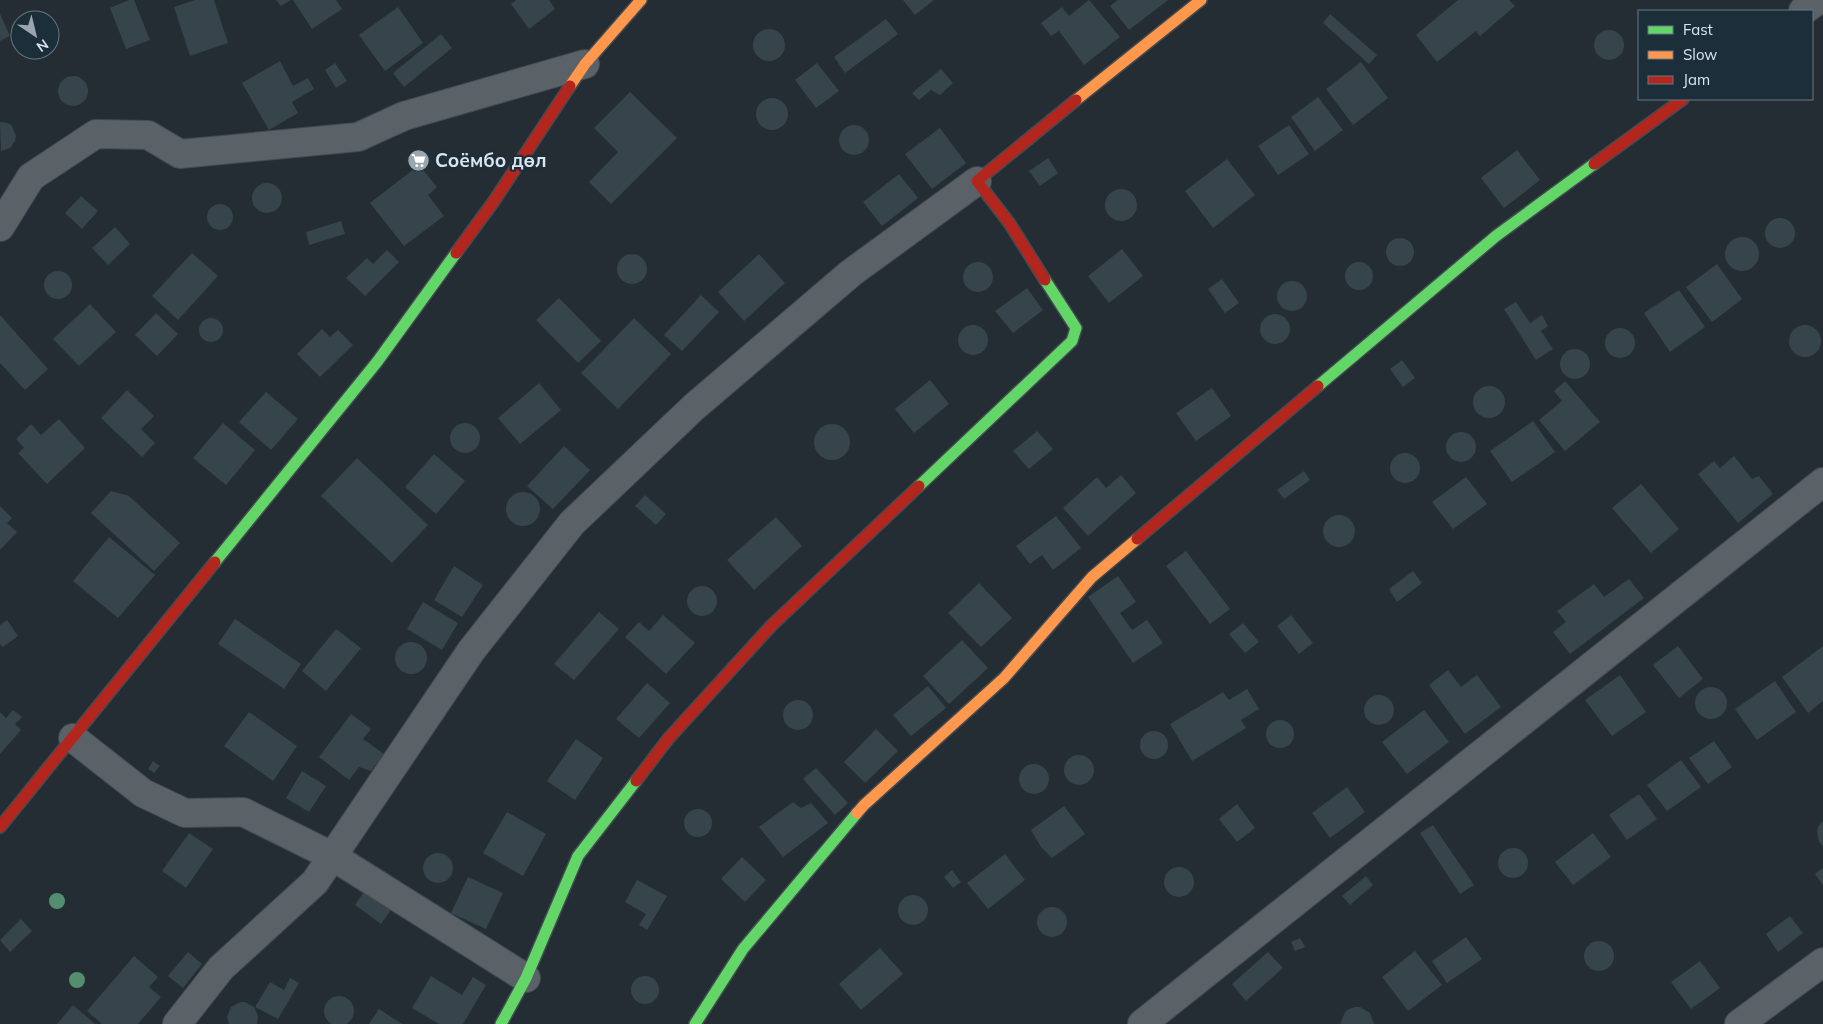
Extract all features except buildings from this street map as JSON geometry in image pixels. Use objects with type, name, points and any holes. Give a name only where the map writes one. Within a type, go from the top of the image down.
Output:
[{"type":"street","points":[[0,826],[377,362],[494,201],[584,64],[642,0]]},
{"type":"street","points":[[177,1024],[221,968],[315,882],[471,651],[572,523],[694,407],[851,273],[977,181],[1014,149],[1201,0]]},
{"type":"street","points":[[1804,10],[1818,0]]},
{"type":"street","points":[[0,227],[31,177],[96,134],[148,135],[180,154],[358,138],[404,116],[584,64]]},
{"type":"street","points":[[695,1024],[743,949],[864,805],[1004,678],[1092,577],[1496,236],[1682,100]]},
{"type":"street","points":[[501,1024],[526,978],[578,856],[668,738],[771,626],[1072,341],[1076,328],[1010,224],[977,181]]},
{"type":"street","points":[[1142,1024],[1823,482]]},
{"type":"street","points":[[73,738],[143,794],[185,813],[242,812],[332,856],[526,978]]},
{"type":"street","points":[[1739,1024],[1823,962]]},
{"type":"traffic: fast","points":[[1318,386],[1496,236],[1594,164]]},
{"type":"traffic: fast","points":[[215,562],[377,362],[456,253]]},
{"type":"traffic: fast","points":[[919,486],[1072,341],[1076,328],[1045,280]]},
{"type":"traffic: fast","points":[[501,1024],[526,978],[578,856],[636,781]]},
{"type":"traffic: fast","points":[[695,1024],[743,949],[857,813]]},
{"type":"traffic: slow","points":[[570,86],[585,64],[641,0]]},
{"type":"traffic: slow","points":[[1076,100],[1201,0]]},
{"type":"traffic: slow","points":[[857,813],[1004,678],[1092,577],[1137,539]]},
{"type":"traffic: jam","points":[[456,253],[494,201],[570,86]]},
{"type":"traffic: jam","points":[[1045,280],[1010,224],[977,181],[1076,100]]},
{"type":"traffic: jam","points":[[1594,164],[1682,100]]},
{"type":"traffic: jam","points":[[1137,539],[1318,386]]},
{"type":"traffic: jam","points":[[636,781],[668,739],[771,626],[919,486]]},
{"type":"traffic: jam","points":[[0,827],[215,562]]},
{"type":"place","name":"Соёмбо дөл","points":[[419,160]]}]
